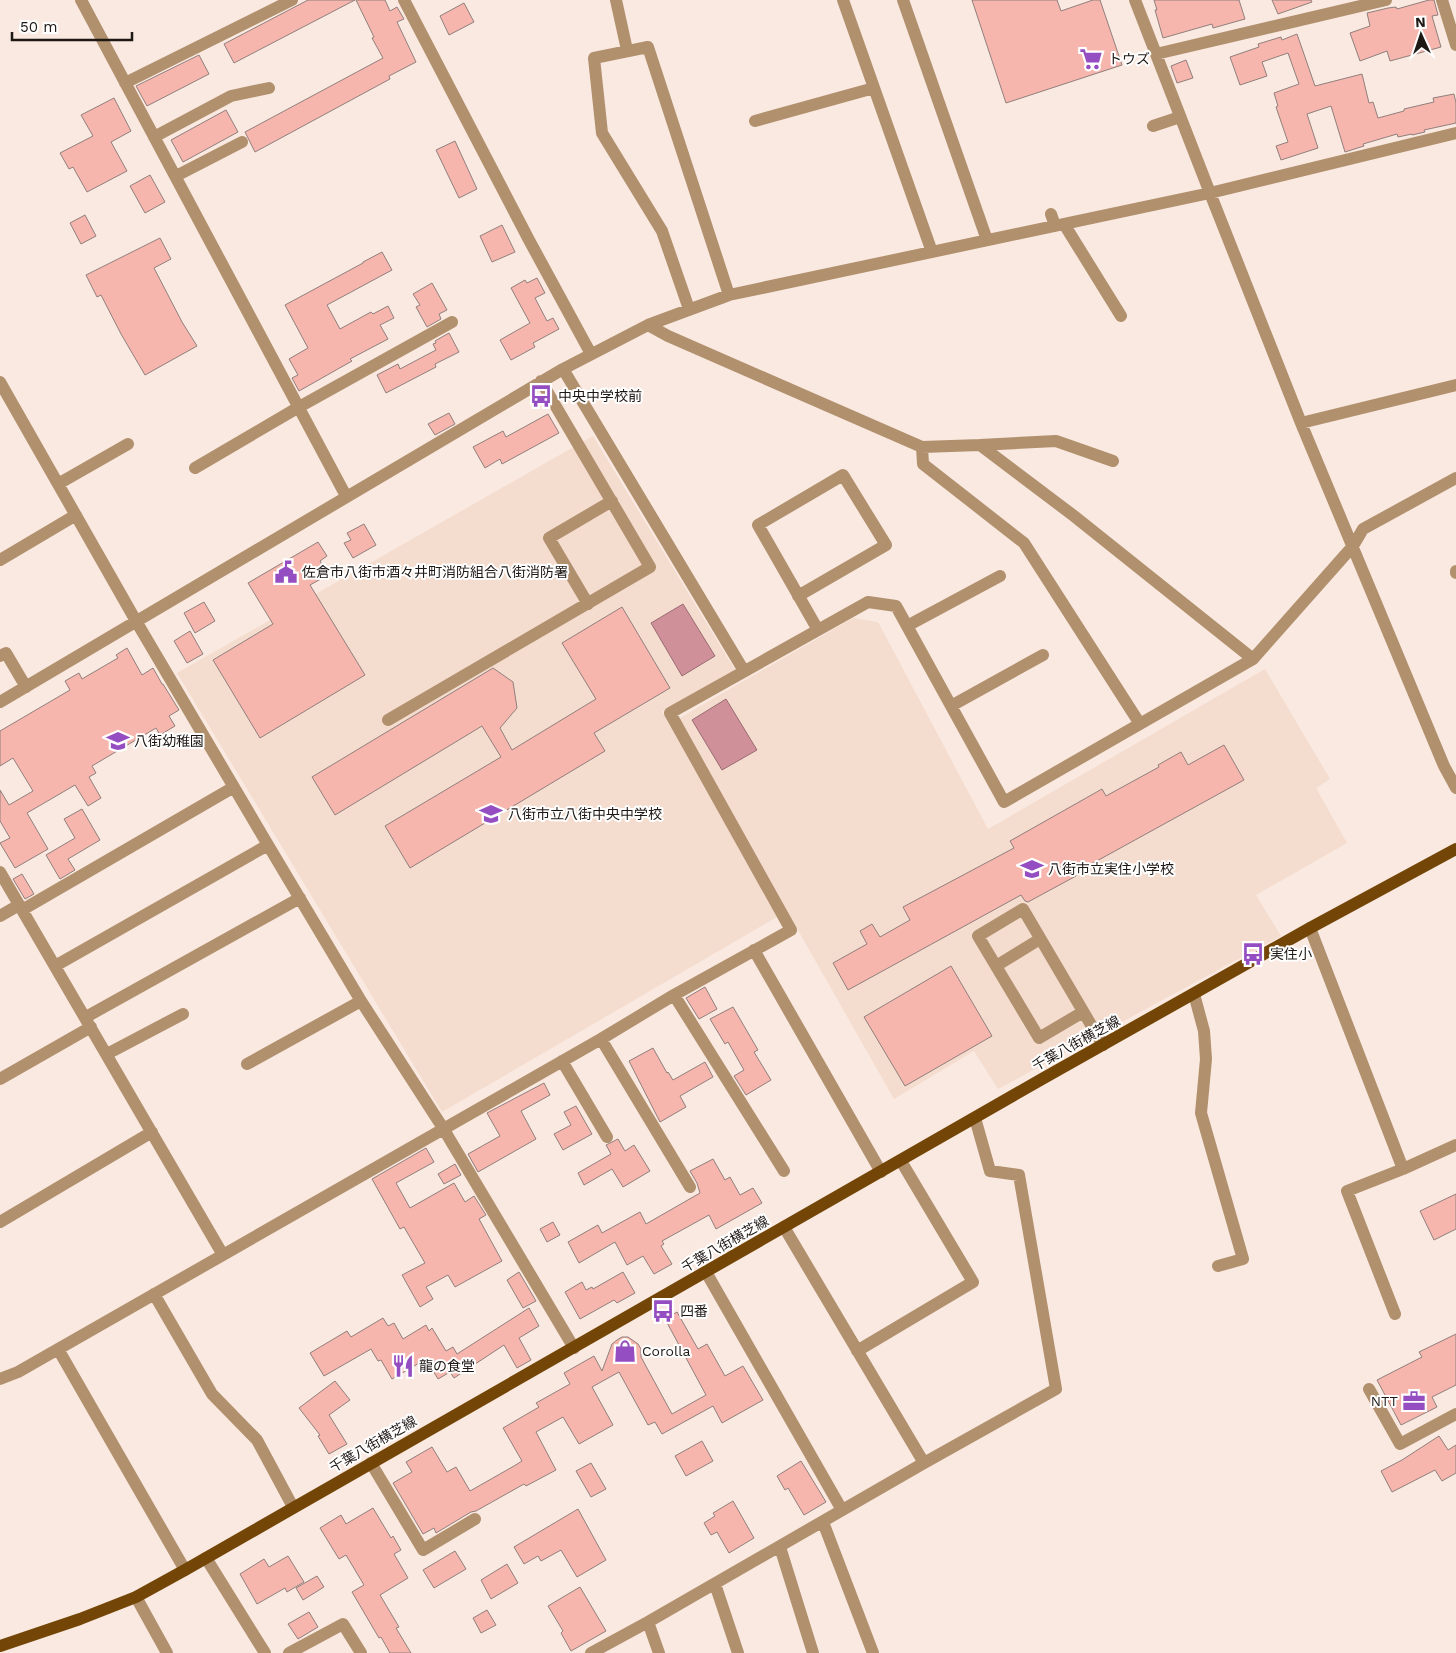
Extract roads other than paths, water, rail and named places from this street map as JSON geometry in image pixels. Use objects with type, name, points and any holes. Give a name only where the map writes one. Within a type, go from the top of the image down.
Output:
[{"type":"main road","name":"千葉八街横芝線","points":[[0,1646],[80,1619],[136,1596],[185,1570],[1103,1045],[1310,928],[1456,849]]},
{"type":"street","points":[[81,0],[346,496]]},
{"type":"street","points":[[125,83],[292,0]]},
{"type":"street","points":[[404,0],[591,354]]},
{"type":"street","points":[[616,0],[627,50]]},
{"type":"street","points":[[842,0],[932,252]]},
{"type":"street","points":[[904,0],[987,240]]},
{"type":"street","points":[[1135,0],[1302,423],[1444,766],[1456,788]]},
{"type":"street","points":[[1156,54],[1386,0]]},
{"type":"street","points":[[1442,0],[1456,46]]},
{"type":"street","points":[[689,309],[662,231],[602,133],[594,58],[648,47],[729,295]]},
{"type":"street","points":[[154,137],[231,96],[269,88]]},
{"type":"street","points":[[755,121],[874,88]]},
{"type":"street","points":[[1153,126],[1180,117]]},
{"type":"street","points":[[0,702],[541,381],[648,325],[729,295],[987,240],[1057,221],[1210,193],[1456,133]]},
{"type":"street","points":[[176,176],[242,142]]},
{"type":"street","points":[[1057,221],[1121,316]]},
{"type":"street","points":[[195,468],[299,407],[452,322]]},
{"type":"street","points":[[648,325],[668,336],[922,447],[1056,441],[1113,461]]},
{"type":"street","points":[[563,369],[744,671]]},
{"type":"street","points":[[388,720],[650,567],[541,381]]},
{"type":"street","points":[[1,385],[136,621],[268,845],[361,1001],[443,1128],[574,1348]]},
{"type":"street","points":[[1302,423],[1456,385]]},
{"type":"street","points":[[58,484],[128,444]]},
{"type":"street","points":[[980,445],[1074,516],[1253,659]]},
{"type":"street","points":[[922,447],[923,464],[1024,543],[1140,724]]},
{"type":"street","points":[[798,596],[886,545],[844,475],[758,525],[798,596],[818,630]]},
{"type":"street","points":[[0,1379],[18,1372],[601,1039],[674,995],[791,930],[670,713],[868,602],[896,606],[1004,802],[1253,659],[1353,546],[1363,529],[1456,478]]},
{"type":"street","points":[[588,604],[549,538],[612,501]]},
{"type":"street","points":[[0,560],[76,516]]},
{"type":"street","points":[[907,626],[1000,576]]},
{"type":"street","points":[[0,656],[6,652],[26,687]]},
{"type":"street","points":[[951,706],[1043,655]]},
{"type":"street","points":[[0,916],[21,908],[234,787]]},
{"type":"street","points":[[56,966],[268,845]]},
{"type":"street","points":[[0,872],[223,1255]]},
{"type":"street","points":[[0,1079],[89,1022],[300,898]]},
{"type":"street","points":[[1084,1012],[1039,1038],[978,936],[1023,910],[1084,1012],[1103,1045]]},
{"type":"street","points":[[1310,928],[1403,1169]]},
{"type":"street","points":[[996,966],[1040,939]]},
{"type":"street","points":[[754,950],[881,1172]]},
{"type":"street","points":[[1194,994],[1204,1031],[1206,1059],[1201,1113],[1243,1259],[1218,1266]]},
{"type":"street","points":[[674,995],[784,1171]]},
{"type":"street","points":[[247,1064],[361,1001]]},
{"type":"street","points":[[107,1054],[184,1014]]},
{"type":"street","points":[[601,1039],[690,1187]]},
{"type":"street","points":[[562,1061],[607,1137]]},
{"type":"street","points":[[591,1653],[614,1647],[648,1622],[1056,1389],[1019,1175],[990,1170],[975,1118]]},
{"type":"street","points":[[0,1222],[152,1132]]},
{"type":"street","points":[[1395,1314],[1347,1192],[1456,1145]]},
{"type":"street","points":[[858,1350],[973,1282],[901,1161]]},
{"type":"street","points":[[784,1227],[924,1463]]},
{"type":"street","points":[[706,1272],[842,1510]]},
{"type":"street","points":[[154,1294],[212,1394],[257,1440],[294,1507]]},
{"type":"street","points":[[58,1349],[185,1570]]},
{"type":"street","points":[[1369,1389],[1400,1444],[1456,1414]]},
{"type":"street","points":[[370,1463],[422,1550],[475,1519]]},
{"type":"street","points":[[823,1522],[873,1653]]},
{"type":"street","points":[[780,1547],[813,1653]]},
{"type":"street","points":[[206,1558],[265,1653]]},
{"type":"street","points":[[715,1584],[738,1653]]},
{"type":"street","points":[[136,1596],[167,1653]]},
{"type":"street","points":[[648,1622],[659,1653]]},
{"type":"street","points":[[289,1653],[343,1624],[361,1653]]},
{"type":"place","name":"トウズ","points":[[1091,59]]},
{"type":"place","name":"中央中学校前","points":[[541,396]]},
{"type":"place","name":"佐倉市八街市酒々井町消防組合八街消防署","points":[[286,572]]},
{"type":"place","name":"八街幼稚園","points":[[118,741]]},
{"type":"place","name":"八街市立八街中央中学校","points":[[491,814]]},
{"type":"place","name":"八街市立実住小学校","points":[[1032,869]]},
{"type":"place","name":"実住小","points":[[1253,954]]},
{"type":"place","name":"四番","points":[[663,1311]]},
{"type":"place","name":"Corolla","points":[[625,1351]]},
{"type":"place","name":"龍の食堂","points":[[403,1366]]},
{"type":"place","name":"NTT","points":[[1414,1401]]}]
